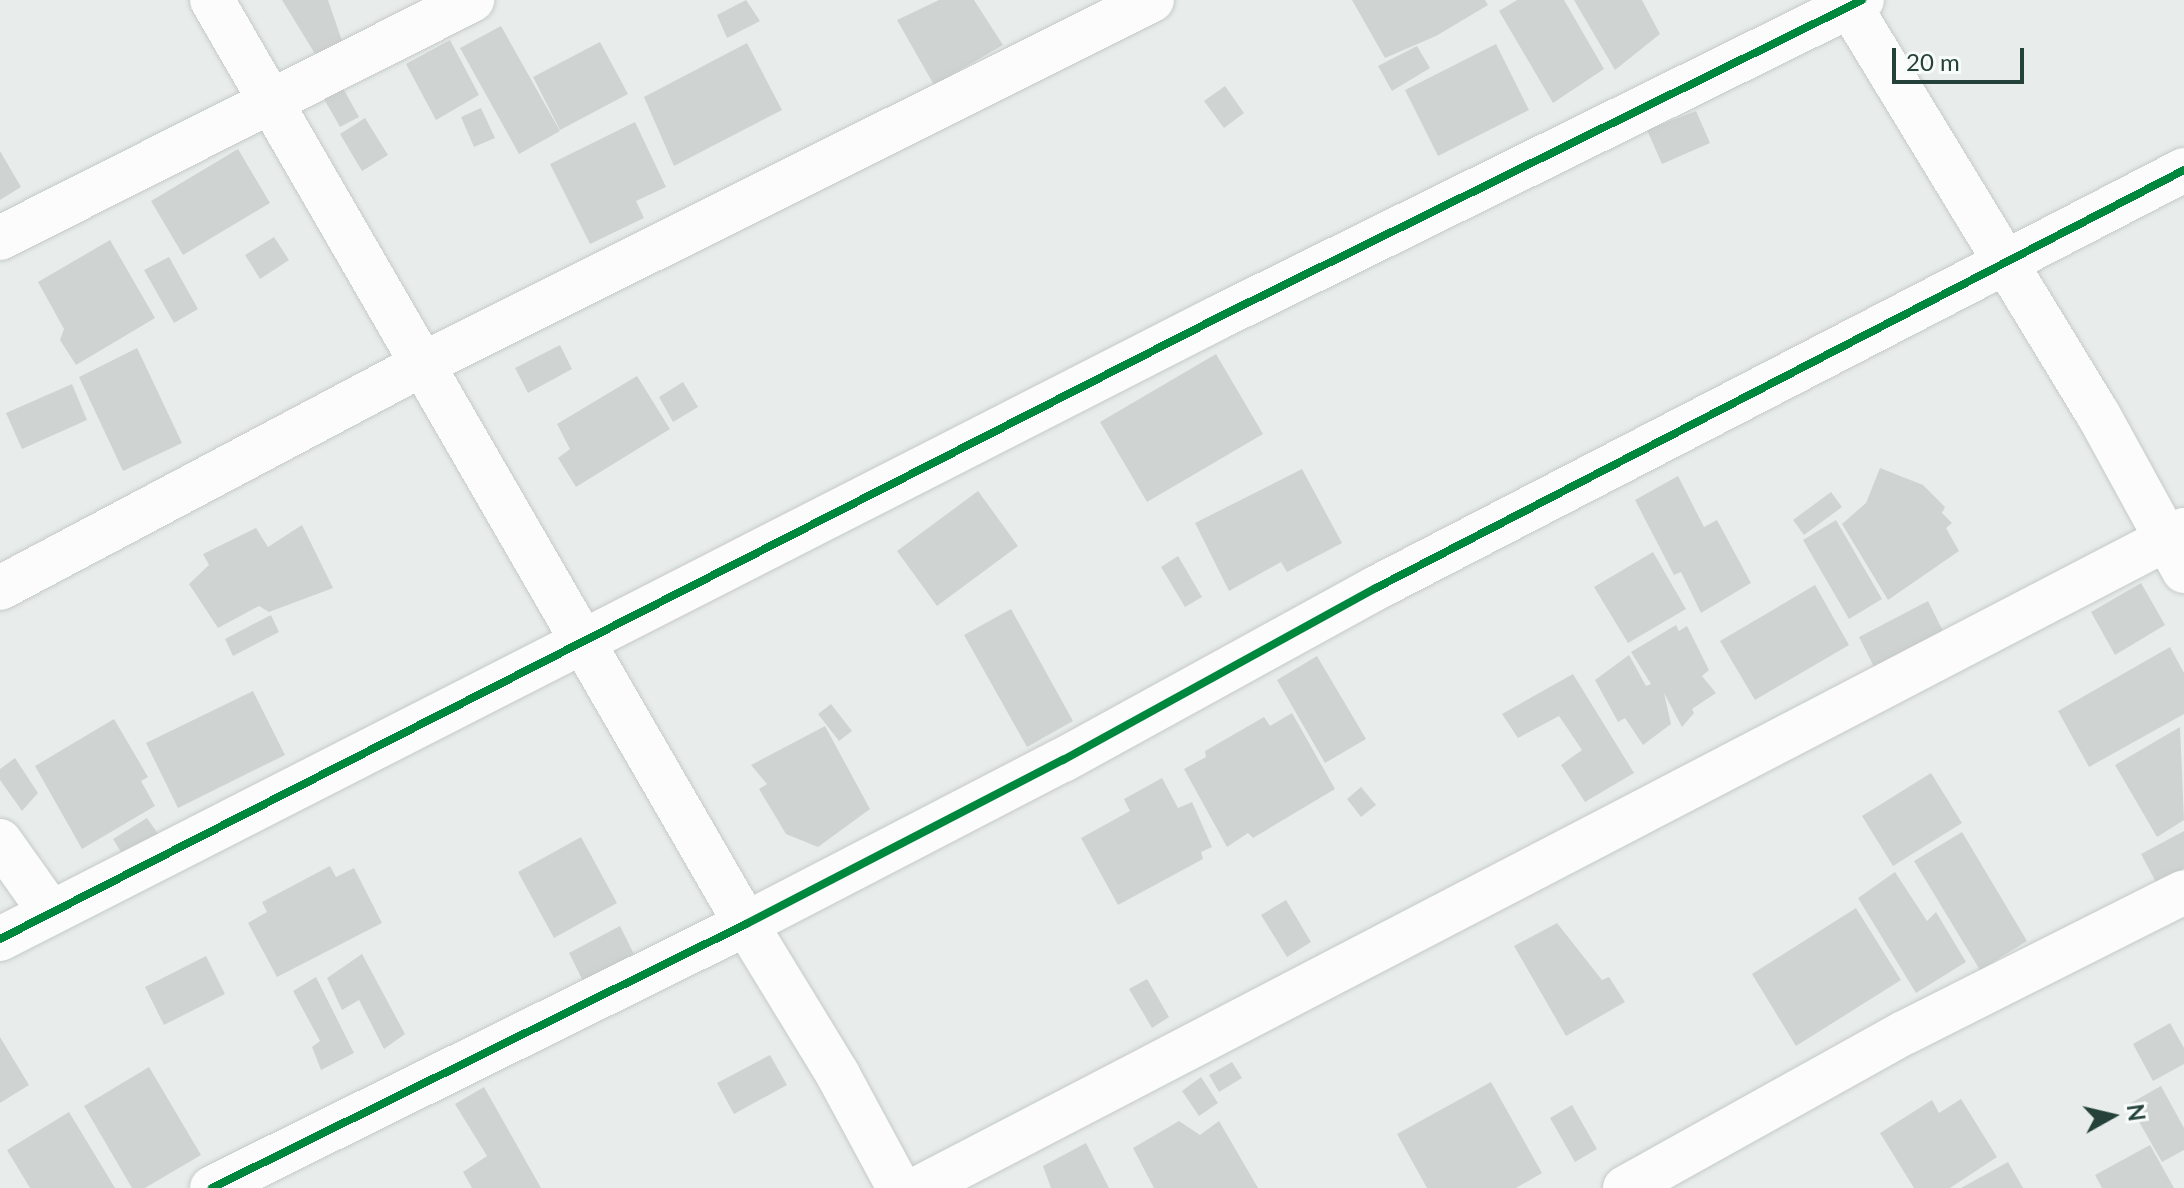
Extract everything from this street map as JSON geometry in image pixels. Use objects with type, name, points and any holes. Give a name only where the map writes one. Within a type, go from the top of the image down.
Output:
[{"type":"street","points":[[212,0],[746,924],[838,1075],[899,1188]]},
{"type":"street","points":[[0,238],[270,105],[472,0]]},
{"type":"street","points":[[0,588],[421,365],[1152,0]]},
{"type":"street","points":[[0,939],[1217,318],[1853,2],[2002,260],[2178,547],[919,1188]]},
{"type":"street","points":[[212,1188],[746,924],[2002,260],[2184,170]]},
{"type":"street","points":[[0,841],[51,913]]},
{"type":"street","points":[[1625,1188],[1904,1033],[2184,892]]},
{"type":"building","points":[[282,0],[328,0],[342,41],[317,57]]},
{"type":"building","points":[[746,0],[760,21],[727,38],[717,15]]},
{"type":"building","points":[[939,0],[974,0],[1003,45],[934,85],[897,20]]},
{"type":"building","points":[[1352,0],[1485,0],[1488,5],[1436,36],[1385,58]]},
{"type":"building","points":[[1517,0],[1564,0],[1604,69],[1553,103],[1499,11]]},
{"type":"building","points":[[1574,0],[1642,0],[1660,34],[1615,70]]},
{"type":"building","points":[[501,26],[560,131],[519,154],[460,48]]},
{"type":"building","points":[[450,40],[479,95],[436,120],[406,64]]},
{"type":"building","points":[[600,42],[628,94],[560,130],[533,77]]},
{"type":"building","points":[[747,43],[782,110],[674,166],[644,97]]},
{"type":"building","points":[[1496,44],[1529,110],[1438,156],[1405,90]]},
{"type":"building","points":[[1417,46],[1430,68],[1392,91],[1378,66]]},
{"type":"building","points":[[1225,86],[1244,113],[1224,128],[1204,101]]},
{"type":"building","points":[[343,88],[359,117],[340,127],[324,99]]},
{"type":"building","points":[[481,108],[495,138],[474,147],[461,117]]},
{"type":"building","points":[[1696,111],[1710,143],[1662,164],[1647,130]]},
{"type":"building","points":[[365,118],[388,155],[362,171],[340,134]]},
{"type":"building","points":[[635,122],[666,187],[636,201],[644,218],[590,244],[550,164]]},
{"type":"building","points":[[238,149],[270,203],[183,255],[151,201]]},
{"type":"building","points":[[0,151],[21,187],[0,200]]},
{"type":"building","points":[[274,237],[289,260],[260,279],[245,255]]},
{"type":"building","points":[[110,240],[155,318],[76,365],[60,340],[64,329],[38,282]]},
{"type":"building","points":[[169,257],[198,309],[174,323],[144,270]]},
{"type":"building","points":[[560,345],[572,369],[528,393],[515,368]]},
{"type":"building","points":[[137,348],[182,443],[123,471],[79,377]]},
{"type":"building","points":[[1216,354],[1263,434],[1147,502],[1100,422]]},
{"type":"building","points":[[637,376],[670,429],[576,487],[558,458],[570,449],[557,424]]},
{"type":"building","points":[[683,382],[698,407],[673,422],[659,397]]},
{"type":"building","points":[[72,384],[87,420],[22,449],[6,413]]},
{"type":"building","points":[[1880,468],[1923,485],[1945,507],[1942,513],[1952,523],[1946,528],[1959,551],[1888,600],[1842,524],[1866,503]]},
{"type":"building","points":[[1302,469],[1342,543],[1287,572],[1281,562],[1229,591],[1195,523]]},
{"type":"building","points":[[1678,476],[1704,527],[1717,520],[1751,583],[1701,613],[1681,572],[1674,575],[1635,500]]},
{"type":"building","points":[[978,491],[1018,546],[937,606],[897,551]]},
{"type":"building","points":[[1831,492],[1842,507],[1804,535],[1793,520]]},
{"type":"building","points":[[1836,520],[1882,599],[1849,619],[1803,540]]},
{"type":"building","points":[[302,525],[333,588],[269,612],[259,606],[218,628],[189,584],[209,565],[203,554],[256,528],[268,547]]},
{"type":"building","points":[[1653,552],[1686,609],[1628,643],[1594,587]]},
{"type":"building","points":[[1178,556],[1202,597],[1185,607],[1161,567]]},
{"type":"building","points":[[2141,583],[2165,625],[2115,655],[2091,612]]},
{"type":"building","points":[[1815,585],[1849,645],[1755,700],[1720,641]]},
{"type":"building","points":[[1928,601],[1943,631],[1874,667],[1859,637]]},
{"type":"building","points":[[1011,609],[1073,721],[1027,747],[964,635]]},
{"type":"building","points":[[271,615],[279,632],[233,656],[225,639]]},
{"type":"building","points":[[1676,625],[1679,631],[1687,626],[1709,670],[1702,676],[1716,693],[1692,709],[1694,713],[1682,727],[1664,693],[1671,724],[1643,745],[1625,718],[1618,722],[1595,680],[1629,655],[1646,686],[1651,684],[1631,652]]},
{"type":"building","points":[[2170,647],[2184,673],[2184,714],[2089,767],[2058,711]]},
{"type":"building","points":[[1317,656],[1366,739],[1325,763],[1277,680]]},
{"type":"building","points":[[1573,674],[1634,773],[1585,802],[1561,765],[1582,750],[1559,716],[1518,738],[1502,714]]},
{"type":"building","points":[[253,691],[285,755],[178,808],[146,743]]},
{"type":"building","points":[[831,704],[852,731],[839,741],[818,714]]},
{"type":"building","points":[[1292,713],[1335,789],[1253,838],[1248,833],[1227,847],[1184,769],[1206,757],[1205,751],[1264,717],[1270,726]]},
{"type":"building","points":[[114,719],[148,777],[141,781],[155,806],[82,849],[35,766]]},
{"type":"building","points":[[825,726],[870,809],[818,847],[786,834],[759,789],[767,784],[751,765]]},
{"type":"building","points":[[2180,727],[2184,820],[2157,837],[2115,765]]},
{"type":"building","points":[[15,758],[38,793],[22,811],[0,780],[0,769]]},
{"type":"building","points":[[1931,773],[1962,823],[1893,866],[1862,816]]},
{"type":"building","points":[[1162,778],[1178,808],[1192,802],[1212,847],[1201,852],[1203,859],[1118,905],[1081,838],[1130,811],[1124,799]]},
{"type":"building","points":[[1361,787],[1376,805],[1361,817],[1347,799]]},
{"type":"building","points":[[147,818],[161,838],[126,860],[113,839]]},
{"type":"building","points":[[2184,831],[2184,868],[2157,884],[2141,854]]},
{"type":"building","points":[[1962,832],[2027,941],[1980,970],[1914,861]]},
{"type":"building","points":[[581,837],[617,903],[554,938],[518,872]]},
{"type":"building","points":[[330,866],[336,877],[354,868],[382,923],[277,977],[248,923],[267,912],[262,902]]},
{"type":"building","points":[[1895,872],[1927,921],[1936,912],[1966,962],[1916,993],[1858,898]]},
{"type":"building","points":[[1286,900],[1311,942],[1287,957],[1261,915]]},
{"type":"building","points":[[1856,908],[1901,980],[1796,1046],[1752,974]]},
{"type":"building","points":[[1557,923],[1602,980],[1609,977],[1625,1002],[1566,1036],[1514,946]]},
{"type":"building","points":[[620,926],[634,954],[583,981],[569,953]]},
{"type":"building","points":[[362,954],[405,1034],[384,1049],[359,1000],[342,1010],[327,978]]},
{"type":"building","points":[[206,956],[225,994],[164,1025],[145,987]]},
{"type":"building","points":[[316,977],[354,1053],[321,1070],[312,1047],[320,1041],[293,991]]},
{"type":"building","points":[[1147,979],[1169,1017],[1152,1028],[1129,989]]},
{"type":"building","points":[[2170,1023],[2184,1048],[2184,1064],[2153,1081],[2133,1044]]},
{"type":"building","points":[[0,1037],[29,1085],[0,1103]]},
{"type":"building","points":[[770,1055],[787,1085],[734,1114],[717,1083]]},
{"type":"building","points":[[1232,1062],[1242,1078],[1219,1092],[1209,1075]]},
{"type":"building","points":[[149,1067],[201,1155],[145,1188],[132,1188],[84,1106]]},
{"type":"building","points":[[1201,1077],[1218,1103],[1199,1116],[1182,1091]]},
{"type":"building","points":[[1491,1082],[1542,1173],[1516,1188],[1427,1188],[1397,1134]]},
{"type":"building","points":[[2161,1086],[2184,1128],[2184,1150],[2162,1162],[2129,1104]]},
{"type":"building","points":[[484,1087],[541,1188],[472,1188],[463,1172],[487,1156],[455,1104]]},
{"type":"building","points":[[1961,1099],[1997,1157],[1950,1188],[1914,1188],[1880,1133],[1932,1100],[1939,1113]]},
{"type":"building","points":[[1572,1105],[1597,1149],[1575,1162],[1550,1118]]},
{"type":"building","points":[[69,1112],[115,1188],[30,1188],[7,1150]]},
{"type":"building","points":[[1179,1121],[1200,1135],[1219,1121],[1258,1188],[1154,1188],[1133,1148]]},
{"type":"building","points":[[1086,1143],[1109,1188],[1051,1188],[1043,1166]]},
{"type":"building","points":[[2150,1145],[2174,1188],[2102,1188],[2095,1175]]},
{"type":"building","points":[[2008,1162],[2023,1188],[1961,1188]]},
{"type":"cycle path","points":[[0,939],[1217,318],[1862,0]]},
{"type":"cycle path","points":[[212,1188],[746,924],[1063,760],[1376,588],[2184,170]]}]
